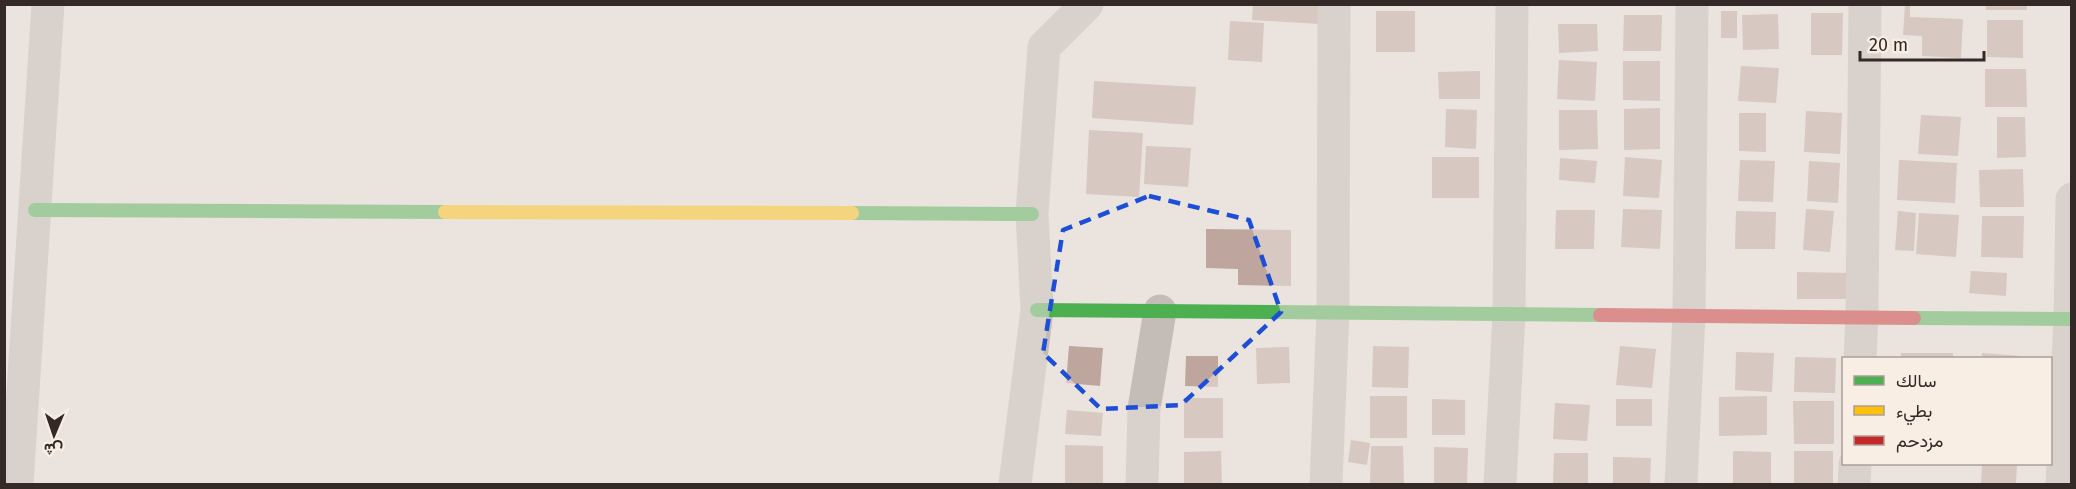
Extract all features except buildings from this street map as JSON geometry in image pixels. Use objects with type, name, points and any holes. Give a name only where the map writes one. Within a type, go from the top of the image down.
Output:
[{"type":"street","points":[[16,484],[48,4]]},
{"type":"street","points":[[1015,484],[1037,310],[1032,214],[1044,47],[1087,4]]},
{"type":"street","points":[[1326,484],[1333,312],[1334,4]]},
{"type":"street","points":[[1500,484],[1509,314],[1512,4]]},
{"type":"street","points":[[1681,484],[1689,315],[1692,4]]},
{"type":"street","points":[[1860,357],[1865,4]]},
{"type":"street","points":[[2061,484],[2071,319],[2072,199]]},
{"type":"street","points":[[35,210],[1032,214]]},
{"type":"street","points":[[1037,310],[2071,319]]},
{"type":"street","points":[[1142,484],[1144,409],[1160,311]]},
{"type":"street","points":[[1854,484],[1855,465]]},
{"type":"highlighted area","points":[[1149,196],[1249,220],[1281,312],[1181,405],[1101,409],[1043,353],[1063,230]]},
{"type":"traffic: fast","points":[[35,210],[445,212]]},
{"type":"traffic: fast","points":[[852,213],[1032,214]]},
{"type":"traffic: fast","points":[[1037,310],[1600,315]]},
{"type":"traffic: fast","points":[[1914,318],[2072,319]]},
{"type":"traffic: slow","points":[[445,212],[852,213]]},
{"type":"traffic: jam","points":[[1600,315],[1914,318]]}]
